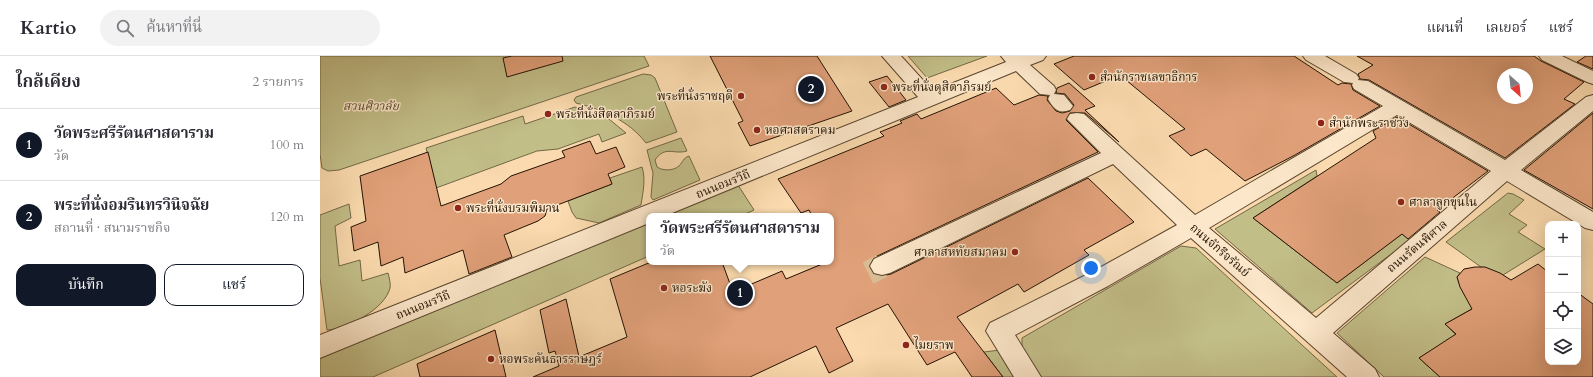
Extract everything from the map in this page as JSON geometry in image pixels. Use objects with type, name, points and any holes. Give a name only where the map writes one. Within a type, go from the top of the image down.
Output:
[{"type":"street","points":[[891,56],[930,99]]},
{"type":"street","points":[[1312,56],[1593,222]]},
{"type":"street","points":[[1548,56],[1593,78]]},
{"type":"street","name":"ถนนอมรวิถี","points":[[650,213],[930,99],[1022,58]]},
{"type":"street","name":"ถนนจักรีจรัณย์","points":[[1022,58],[1061,104],[1114,155],[1193,227],[1316,332],[1366,377]]},
{"type":"street","name":"ถนนรัตนพิศาล","points":[[1316,332],[1505,171],[1593,101]]},
{"type":"street","points":[[1028,377],[999,331],[1100,279],[1193,227],[1397,106]]},
{"type":"street","points":[[882,266],[1114,155]]},
{"type":"street","name":"ถนนอมรวิถี","points":[[320,347],[646,214]]},
{"type":"green space","name":"สวนศิวาลัย","points":[[320,56],[644,56],[649,66],[339,170],[328,171],[322,168],[320,154]]},
{"type":"green space","points":[[908,56],[987,56],[927,78]]},
{"type":"green space","points":[[643,74],[651,75],[655,78],[677,132],[646,143],[623,122],[596,109],[576,103],[574,100],[576,97]]},
{"type":"green space","points":[[575,107],[609,119],[626,133],[602,142],[599,134],[558,149],[537,151],[436,188],[426,148],[523,116],[525,124]]},
{"type":"green space","points":[[681,138],[687,151],[670,151],[662,153],[655,160],[657,167],[665,170],[674,169],[689,156],[700,180],[653,200],[651,197],[653,173],[647,150]]},
{"type":"green space","points":[[642,167],[644,181],[641,205],[599,223],[576,218],[568,201],[612,184],[610,178]]},
{"type":"green space","points":[[1316,170],[1317,176],[1253,218],[1337,283],[1402,234],[1410,240],[1312,313],[1215,229]]},
{"type":"green space","points":[[738,185],[754,210],[748,213],[671,213]]},
{"type":"green space","points":[[1508,193],[1524,200],[1509,214],[1527,225],[1518,232],[1545,249],[1503,275],[1481,267],[1446,242]]},
{"type":"green space","points":[[349,204],[351,218],[335,226],[339,266],[360,260],[362,281],[388,273],[390,288],[387,296],[381,303],[364,316],[345,326],[327,330],[320,278],[320,215]]},
{"type":"green space","points":[[646,223],[646,257],[373,377],[320,377],[320,358]]},
{"type":"green space","points":[[1181,246],[1196,248],[1337,377],[1041,377],[1022,347],[1022,338]]},
{"type":"green space","points":[[1425,257],[1460,273],[1457,277],[1462,290],[1469,300],[1477,306],[1445,324],[1456,335],[1419,358],[1440,377],[1384,377],[1337,333]]},
{"type":"green space","points":[[1000,350],[1023,377],[1003,377],[984,352]]},
{"type":"building","points":[[512,56],[562,56],[563,61],[507,77],[503,58]]},
{"type":"building","points":[[710,56],[817,56],[852,111],[750,146],[738,123],[743,121]]},
{"type":"building","name":"สำนักพระราชวัง","points":[[1074,56],[1294,56],[1338,85],[1342,83],[1351,84],[1353,90],[1380,106],[1295,155],[1245,181],[1206,149],[1191,156],[1169,136],[1185,129],[1120,75],[1084,90],[1054,64]]},
{"type":"building","points":[[1357,56],[1534,56],[1541,61],[1584,82],[1564,99],[1575,104],[1505,158],[1369,80],[1360,79],[1358,74],[1373,65]]},
{"type":"building","points":[[1586,56],[1593,56],[1593,69],[1577,62]]},
{"type":"building","name":"พระที่นั่งดุสิตาภิรมย์","points":[[887,76],[906,100],[889,107],[869,82]]},
{"type":"building","points":[[1069,83],[1095,106],[1085,110],[1119,142],[1085,113],[1070,113],[1066,120],[1098,152],[873,258],[869,265],[874,274],[882,276],[891,274],[1088,178],[1134,222],[1084,250],[1089,255],[1024,292],[1018,284],[957,317],[1003,377],[972,377],[955,352],[927,365],[888,304],[836,328],[853,361],[829,373],[816,346],[750,377],[533,377],[559,366],[555,351],[549,353],[540,310],[566,299],[579,357],[627,337],[610,279],[646,264],[723,265],[733,292],[782,271],[786,279],[820,265],[834,265],[834,213],[810,213],[809,210],[801,213],[778,179],[884,136],[880,132],[902,123],[900,121],[917,114],[921,119],[996,88],[1014,105],[1039,95],[1048,96],[1047,100],[1056,111],[1062,113],[1070,111],[1074,105],[1065,94],[1056,93],[1057,88]]},
{"type":"building","points":[[1593,113],[1593,209],[1524,170]]},
{"type":"building","name":"ศาลาลูกขุนใน","points":[[1397,117],[1488,171],[1437,210],[1440,212],[1408,239],[1402,234],[1337,283],[1253,218],[1376,138],[1373,131]]},
{"type":"building","name":"พระที่นั่งบรมพิมาน","points":[[590,141],[596,154],[616,147],[625,167],[608,174],[612,184],[547,209],[545,216],[538,221],[504,235],[512,257],[469,274],[463,250],[405,273],[403,257],[381,266],[378,242],[354,251],[351,227],[366,221],[360,176],[428,152],[441,206],[501,184],[511,176],[565,157],[562,151]]},
{"type":"building","points":[[1538,264],[1545,270],[1545,365],[1581,365],[1581,295],[1593,304],[1593,377],[1440,377],[1419,358],[1456,334],[1445,324],[1472,309],[1460,287],[1457,277],[1464,269],[1485,267],[1500,273],[1511,280]]},
{"type":"building","points":[[495,330],[506,377],[420,377],[417,364]]},
{"type":"tunnel","points":[[868,273],[882,266]]},
{"type":"place","name":"สำนักราชเลขาธิการ","points":[[1092,77]]},
{"type":"place","name":"พระที่นั่งดุสิตาภิรมย์","points":[[884,87]]},
{"type":"place","name":"พระที่นั่งอมรินทรวินิจฉัย","points":[[811,89]]},
{"type":"place","name":"พระที่นั่งราชฤดี","points":[[741,96]]},
{"type":"place","name":"พระที่นั่งสีตลาภิรมย์","points":[[548,114]]},
{"type":"place","name":"สำนักพระราชวัง","points":[[1321,123]]},
{"type":"place","name":"หอศาสตราคม","points":[[757,130]]},
{"type":"place","name":"ศาลาลูกขุนใน","points":[[1401,202]]},
{"type":"place","name":"พระที่นั่งบรมพิมาน","points":[[458,208]]},
{"type":"place","name":"ศาลาสหทัยสมาคม","points":[[1015,252]]},
{"type":"place","name":"หอระฆัง","points":[[664,288]]},
{"type":"place","name":"วัดพระศรีรัตนศาสดาราม","points":[[740,293]]},
{"type":"place","name":"ไมยราพ","points":[[906,345]]},
{"type":"place","name":"หอพระคันธารราษฎร์","points":[[491,359]]}]
